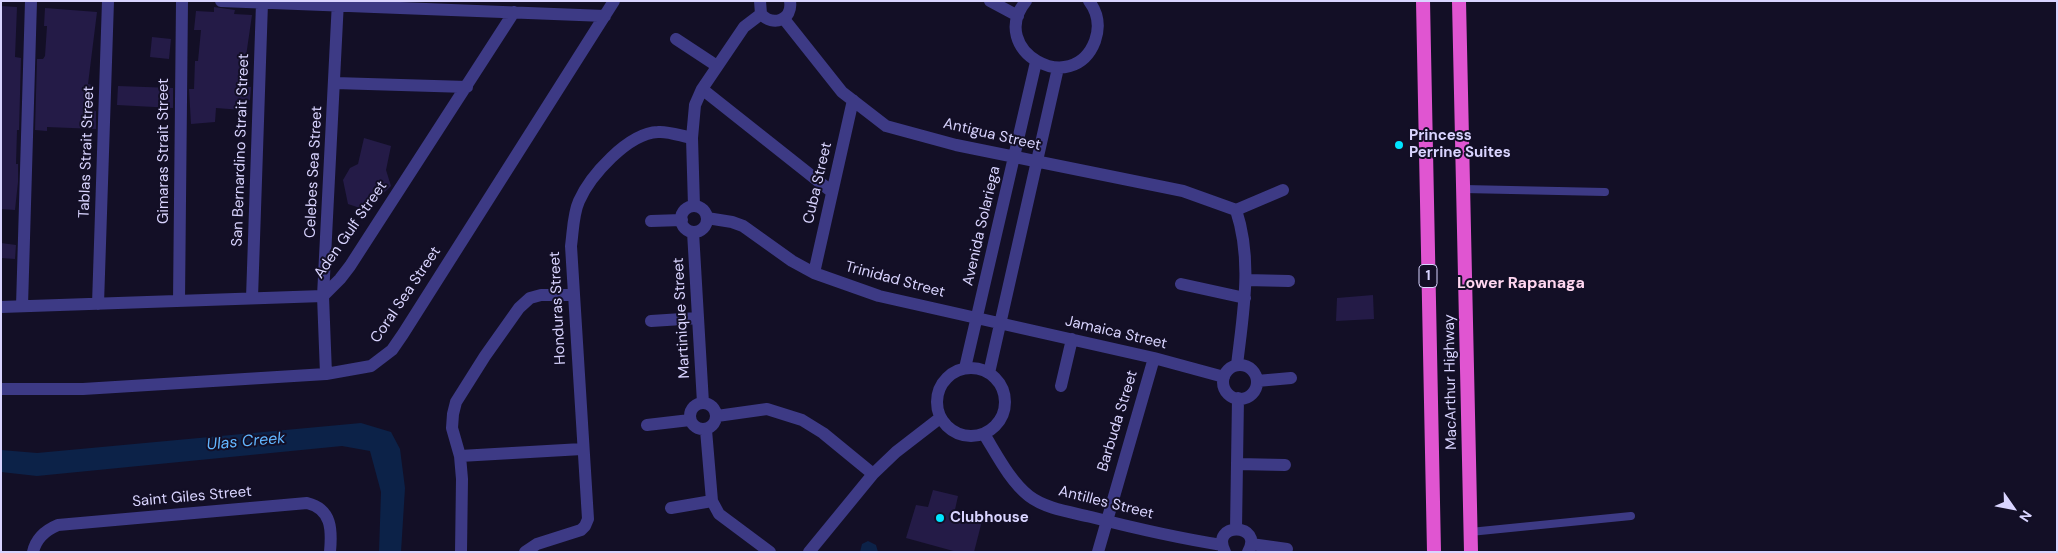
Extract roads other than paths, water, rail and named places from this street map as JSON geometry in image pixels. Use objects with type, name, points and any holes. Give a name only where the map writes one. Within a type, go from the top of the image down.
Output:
[{"type":"highway","name":"MacArthur Highway","points":[[1423,1],[1434,552]]},
{"type":"highway","name":"MacArthur Highway","points":[[1459,1],[1471,552]]},
{"type":"street","points":[[22,306],[31,1]]},
{"type":"street","name":"Tablas Strait Street","points":[[98,304],[108,1]]},
{"type":"street","name":"Gimaras Strait Street","points":[[179,301],[182,1]]},
{"type":"street","points":[[221,1],[338,4],[605,16]]},
{"type":"street","name":"Coral Sea Street","points":[[1,389],[83,389],[326,374],[371,366],[392,350],[614,1]]},
{"type":"street","points":[[694,206],[692,138],[695,105],[702,89],[744,27],[761,8],[769,20],[780,21],[790,10],[790,1]]},
{"type":"street","points":[[990,1],[1018,16]]},
{"type":"street","points":[[1026,1],[1018,16],[1017,37],[1025,51],[1036,62],[1046,67],[1058,68],[1071,65],[1083,58],[1093,48],[1098,34],[1095,3]]},
{"type":"street","name":"San Bernardino Strait Street","points":[[252,298],[262,3]]},
{"type":"street","name":"Celebes Sea Street","points":[[326,374],[324,296],[338,4]]},
{"type":"street","name":"Aden Gulf Street","points":[[1,307],[324,296],[350,266],[514,12]]},
{"type":"street","name":"Antigua Street","points":[[784,18],[842,92],[886,126],[1014,158],[1183,192],[1236,210]]},
{"type":"street","points":[[676,39],[717,66]]},
{"type":"street","name":"Avenida Solariega","points":[[965,368],[1036,62]]},
{"type":"street","points":[[989,373],[1058,68]]},
{"type":"street","points":[[335,84],[467,87]]},
{"type":"street","points":[[702,89],[832,192]]},
{"type":"street","name":"Cuba Street","points":[[814,273],[853,100]]},
{"type":"street","name":"Honduras Street","points":[[525,552],[537,544],[581,530],[585,526],[588,512],[582,449],[570,246],[578,203],[590,180],[620,151],[646,134],[658,132],[692,138]]},
{"type":"street","points":[[1237,365],[1246,280],[1242,228],[1236,210],[1284,190]]},
{"type":"street","points":[[694,206],[703,210],[707,218],[705,226],[693,232],[686,228],[682,220],[684,212],[694,206]]},
{"type":"street","name":"Trinidad Street","points":[[707,218],[732,222],[743,226],[792,261],[814,273],[845,285],[879,296],[1001,322]]},
{"type":"street","points":[[651,220],[682,220]]},
{"type":"street","name":"Martinique Street","points":[[693,232],[703,403]]},
{"type":"street","points":[[1246,280],[1289,281]]},
{"type":"street","points":[[1181,284],[1245,298]]},
{"type":"street","points":[[461,552],[462,479],[460,456],[452,428],[456,402],[484,356],[520,308],[530,298],[542,295],[573,294]]},
{"type":"street","points":[[651,321],[698,318]]},
{"type":"street","name":"Jamaica Street","points":[[1001,322],[1154,358],[1224,377]]},
{"type":"street","points":[[1061,386],[1072,339]]},
{"type":"street","name":"Barbuda Street","points":[[1098,552],[1154,358]]},
{"type":"street","points":[[1237,365],[1248,367],[1256,375],[1257,381],[1253,392],[1249,396],[1238,398],[1232,396],[1225,388],[1224,377],[1232,367],[1237,365]]},
{"type":"street","points":[[965,368],[978,368],[989,373],[998,380],[1003,389],[1004,411],[1000,421],[993,429],[973,437],[954,432],[940,418],[936,402],[940,386],[951,374],[965,368]]},
{"type":"street","points":[[1257,381],[1291,378]]},
{"type":"street","points":[[1236,529],[1238,398]]},
{"type":"street","points":[[703,403],[713,406],[717,416],[714,424],[706,430],[696,428],[690,420],[694,406],[703,403]]},
{"type":"street","points":[[717,416],[767,410],[802,420],[822,433],[873,474]]},
{"type":"street","points":[[810,552],[873,474],[896,452],[940,418]]},
{"type":"street","points":[[647,425],[690,420]]},
{"type":"street","points":[[706,430],[712,501],[719,514],[770,552]]},
{"type":"street","name":"Antilles Street","points":[[984,434],[1010,474],[1029,496],[1058,510],[1224,548]]},
{"type":"street","points":[[460,456],[582,449]]},
{"type":"street","points":[[1237,464],[1285,465]]},
{"type":"street","points":[[671,508],[712,501]]},
{"type":"street","name":"Saint Giles Street","points":[[33,552],[41,535],[58,525],[307,503],[316,506],[325,513],[332,532],[330,552]]},
{"type":"street","points":[[1224,548],[1224,536],[1236,529],[1241,529],[1249,535],[1250,548],[1287,549]]},
{"type":"lane","points":[[1464,189],[1605,192]]},
{"type":"lane","points":[[1470,532],[1631,516]]},
{"type":"water","name":"Ulas Creek","points":[[361,423],[391,432],[400,449],[405,488],[401,552],[379,552],[381,492],[370,451],[342,446],[37,476],[1,472],[1,450],[37,453]]},
{"type":"water","points":[[868,541],[876,545],[878,552],[860,552],[862,544]]},
{"type":"place","name":"Princess Perrine Suites","points":[[1399,145]]},
{"type":"place","name":"Clubhouse","points":[[940,518]]},
{"type":"district","name":"Lower Rapanaga","points":[[1521,284]]}]
